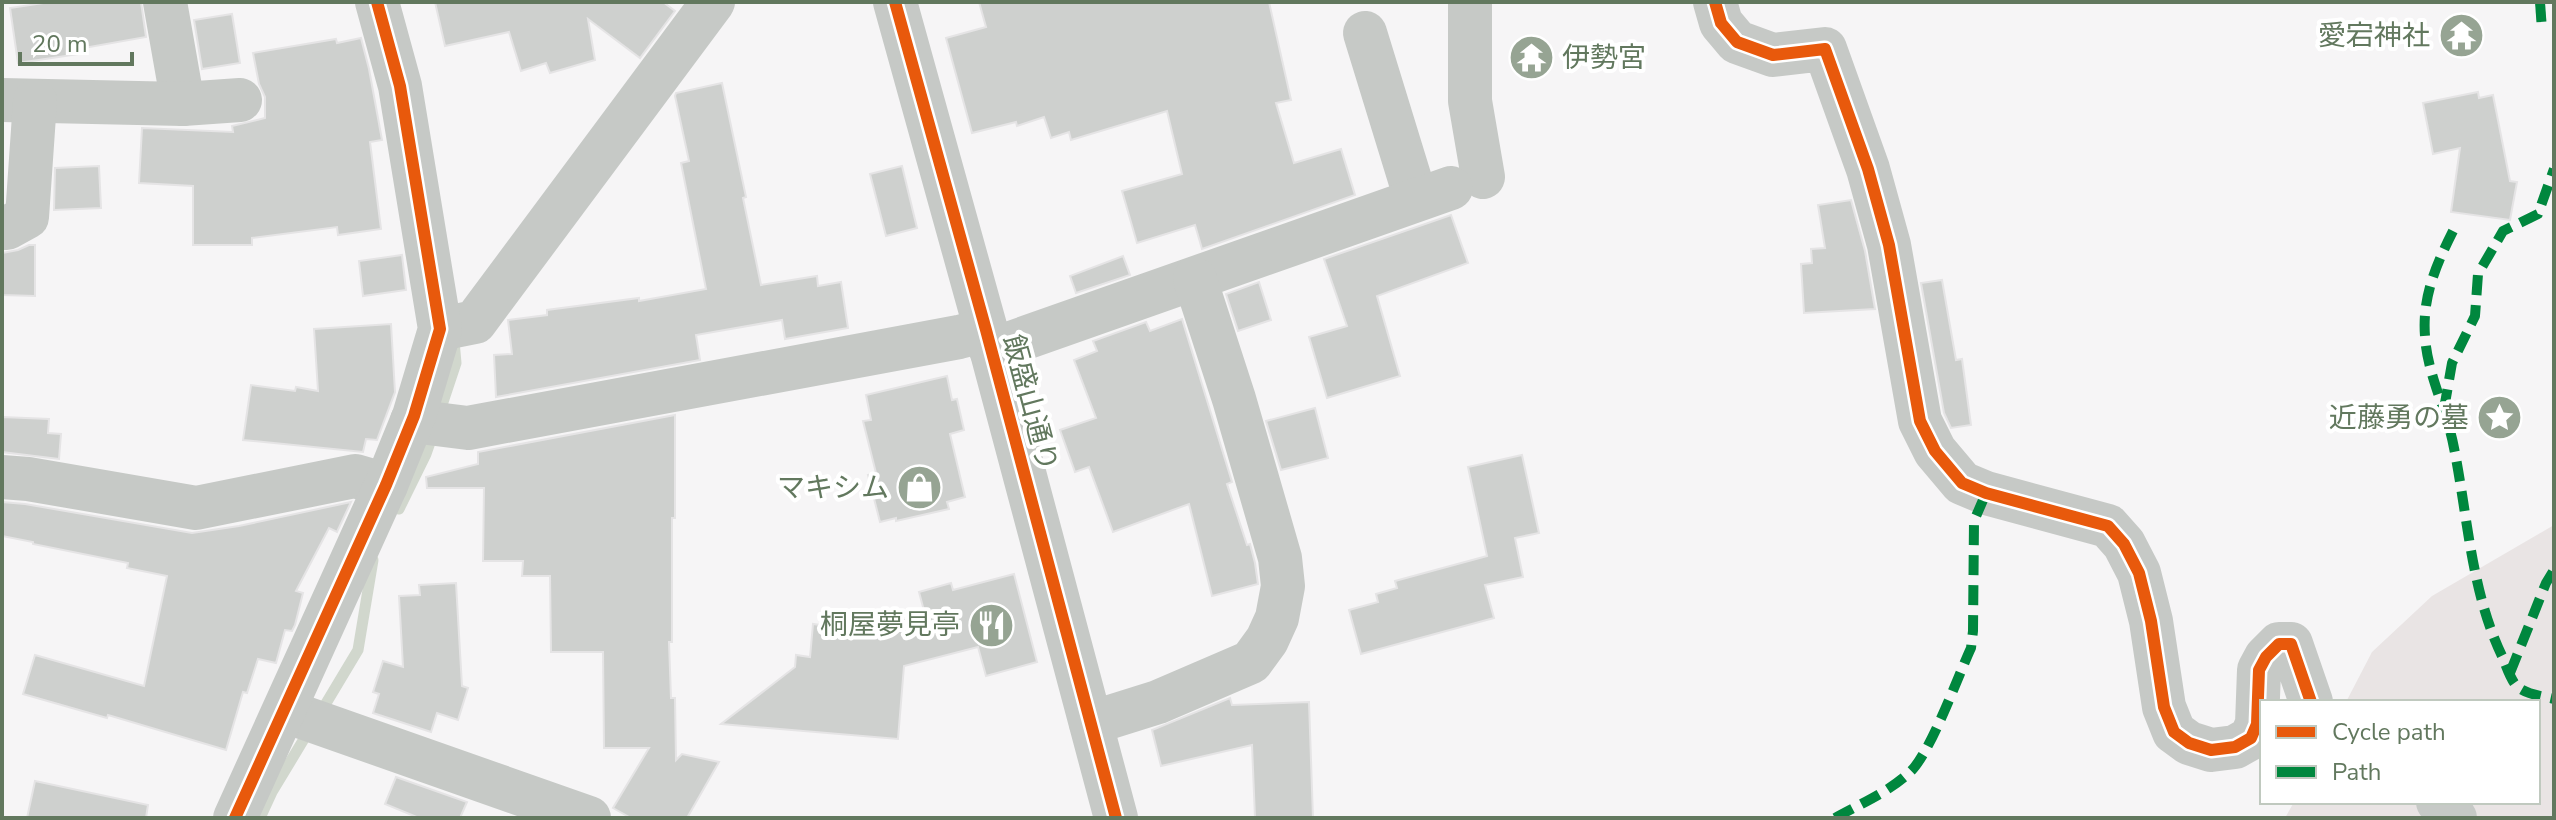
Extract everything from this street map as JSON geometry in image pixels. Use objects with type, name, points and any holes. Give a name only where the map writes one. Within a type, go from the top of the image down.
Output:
[{"type":"street","points":[[165,2],[183,104]]},
{"type":"street","points":[[235,818],[386,485],[412,421],[440,329],[400,86],[377,2]]},
{"type":"street","points":[[440,329],[475,322],[713,2]]},
{"type":"street","name":"飯盛山通り","points":[[895,2],[1116,818]]},
{"type":"street","points":[[1450,188],[1470,101],[1470,2]]},
{"type":"street","points":[[1715,2],[1721,23],[1737,42],[1773,55],[1825,49],[1868,169],[1889,245],[1920,421],[1935,451],[1962,483],[1986,493],[2108,526],[2124,544],[2139,573],[2151,621],[2164,707],[2174,732],[2189,743],[2211,750],[2235,747],[2251,738],[2257,724],[2259,670],[2279,644],[2291,644],[2310,700]]},
{"type":"street","points":[[1365,33],[1450,188]]},
{"type":"street","points":[[2,228],[27,217],[18,100],[183,104],[240,100]]},
{"type":"street","points":[[412,421],[468,428],[959,337],[988,340],[1195,279],[1450,188]]},
{"type":"street","points":[[1091,723],[1158,702],[1251,662],[1267,640],[1277,618],[1283,586],[1280,558],[1195,279]]},
{"type":"street","points":[[2,477],[196,508],[355,476],[386,485]]},
{"type":"street","points":[[285,711],[589,818]]},
{"type":"street","points":[[2440,804],[2455,818]]},
{"type":"shaded area","points":[[2554,525],[2554,818],[2285,818],[2293,804],[2540,804],[2540,700],[2347,700],[2372,652],[2432,596]]},
{"type":"building","points":[[50,2],[141,2],[146,37],[78,49],[79,54],[18,63],[10,8]]},
{"type":"building","points":[[435,2],[663,2],[675,11],[640,58],[588,19],[595,60],[550,73],[546,63],[521,71],[509,32],[445,46]]},
{"type":"building","points":[[979,2],[1269,2],[1291,100],[1276,103],[1294,163],[1341,149],[1355,195],[1202,249],[1195,225],[1137,243],[1122,191],[1182,174],[1167,111],[1071,140],[1069,132],[1051,138],[1044,117],[1017,126],[1016,122],[972,133],[946,38],[986,27]]},
{"type":"building","points":[[232,14],[240,63],[202,69],[194,20]]},
{"type":"building","points":[[361,38],[382,140],[370,142],[381,229],[338,235],[337,227],[252,238],[252,245],[193,245],[193,186],[139,183],[142,128],[233,132],[232,126],[265,118],[265,97],[253,53],[336,39],[337,43]]},
{"type":"building","points":[[722,83],[761,285],[817,276],[818,286],[841,282],[848,328],[785,339],[782,320],[696,335],[700,360],[496,397],[494,355],[512,354],[508,320],[547,315],[547,310],[639,298],[639,301],[706,289],[681,163],[689,161],[675,96],[676,93]]},
{"type":"building","points":[[2478,92],[2479,98],[2493,95],[2510,181],[2517,182],[2510,220],[2451,212],[2460,148],[2433,154],[2423,103]]},
{"type":"building","points":[[99,166],[101,208],[54,210],[55,168]]},
{"type":"building","points":[[902,166],[917,228],[886,236],[870,174]]},
{"type":"building","points":[[1851,200],[1865,251],[1875,309],[1804,313],[1801,264],[1812,263],[1811,249],[1825,248],[1818,205]]},
{"type":"building","points":[[1451,215],[1468,263],[1377,296],[1400,376],[1327,398],[1309,337],[1347,326],[1324,259]]},
{"type":"building","points":[[35,245],[35,296],[2,295],[2,253]]},
{"type":"building","points":[[402,255],[406,290],[363,296],[359,261]]},
{"type":"building","points":[[1123,256],[1130,275],[1076,293],[1070,276]]},
{"type":"building","points":[[1942,280],[1956,360],[1962,359],[1971,425],[1951,428],[1944,413],[1921,283]]},
{"type":"building","points":[[1259,282],[1271,320],[1238,331],[1226,294]]},
{"type":"building","points":[[1182,319],[1232,482],[1227,484],[1247,545],[1250,544],[1258,584],[1212,596],[1189,504],[1113,532],[1089,467],[1075,472],[1060,430],[1096,418],[1074,360],[1097,351],[1093,341],[1146,322],[1150,331]]},
{"type":"building","points":[[391,324],[395,392],[377,440],[366,439],[363,452],[243,440],[251,385],[318,391],[314,329]]},
{"type":"building","points":[[947,376],[952,400],[957,399],[964,430],[950,434],[965,497],[947,502],[949,509],[880,522],[868,475],[876,473],[863,421],[871,420],[866,395]]},
{"type":"building","points":[[1315,408],[1328,458],[1281,470],[1266,421]]},
{"type":"building","points":[[675,415],[672,642],[669,642],[671,698],[675,698],[676,760],[682,754],[719,762],[687,818],[631,818],[613,808],[649,748],[604,748],[603,652],[551,652],[550,576],[522,576],[523,561],[483,561],[484,488],[427,488],[426,477],[478,464],[478,452]]},
{"type":"building","points":[[2,417],[49,419],[48,433],[61,434],[59,459],[2,452]]},
{"type":"building","points":[[1522,455],[1539,533],[1515,538],[1523,577],[1485,585],[1494,618],[1361,654],[1349,610],[1378,602],[1376,594],[1397,588],[1395,581],[1487,556],[1468,467]]},
{"type":"building","points":[[2,502],[192,533],[351,502],[337,532],[329,528],[296,591],[303,593],[295,625],[292,631],[285,630],[276,663],[258,659],[247,693],[243,692],[226,750],[23,694],[35,655],[144,686],[167,576],[127,568],[128,563],[2,536]]},
{"type":"building","points":[[1014,574],[1037,662],[986,676],[978,647],[904,666],[898,739],[721,724],[795,667],[796,655],[810,657],[813,624],[827,626],[828,613],[927,622],[919,592],[951,583],[953,590]]},
{"type":"building","points":[[456,583],[462,686],[468,688],[458,720],[437,713],[431,732],[373,713],[379,694],[373,692],[383,661],[403,667],[399,596],[420,595],[419,585]]},
{"type":"building","points":[[1230,698],[1232,705],[1309,702],[1313,818],[1255,818],[1252,745],[1161,766],[1152,730]]},
{"type":"building","points":[[396,777],[467,802],[460,818],[419,818],[385,804]]},
{"type":"building","points":[[35,781],[148,805],[146,818],[27,818]]},
{"type":"waterway","points":[[439,414],[456,363],[454,341]]},
{"type":"waterway","points":[[399,509],[433,434]]},
{"type":"waterway","points":[[319,715],[358,650],[373,560]]},
{"type":"waterway","points":[[260,818],[310,729]]},
{"type":"marked path","points":[[2540,2],[2542,30]]},
{"type":"marked path","points":[[2444,409],[2452,363],[2475,316],[2478,274],[2503,231],[2538,214],[2554,169]]},
{"type":"marked path","points":[[2453,231],[2428,295],[2425,322],[2429,364],[2451,434],[2477,580],[2492,631],[2515,684],[2528,692],[2554,699]]},
{"type":"marked path","points":[[1835,818],[1902,779],[1918,763],[1935,732],[1971,648],[1974,521],[1986,493]]},
{"type":"marked path","points":[[2510,673],[2554,570]]},
{"type":"cycle path","points":[[235,818],[386,485],[414,416],[440,329],[400,86],[377,2]]},
{"type":"cycle path","points":[[895,2],[1116,818]]},
{"type":"cycle path","points":[[1715,2],[1721,23],[1737,42],[1773,55],[1825,49],[1868,169],[1889,245],[1920,421],[1935,451],[1962,483],[1986,493],[2108,526],[2124,544],[2139,573],[2151,621],[2164,707],[2174,732],[2189,743],[2211,750],[2235,747],[2251,738],[2257,724],[2259,670],[2279,644],[2291,644],[2310,700]]},
{"type":"place","name":"愛宕神社","points":[[2461,36]]},
{"type":"place","name":"伊勢宮","points":[[1531,58]]},
{"type":"place","name":"近藤勇の墓","points":[[2500,418]]},
{"type":"place","name":"マキシム","points":[[920,488]]},
{"type":"place","name":"桐屋夢見亭","points":[[991,625]]}]
